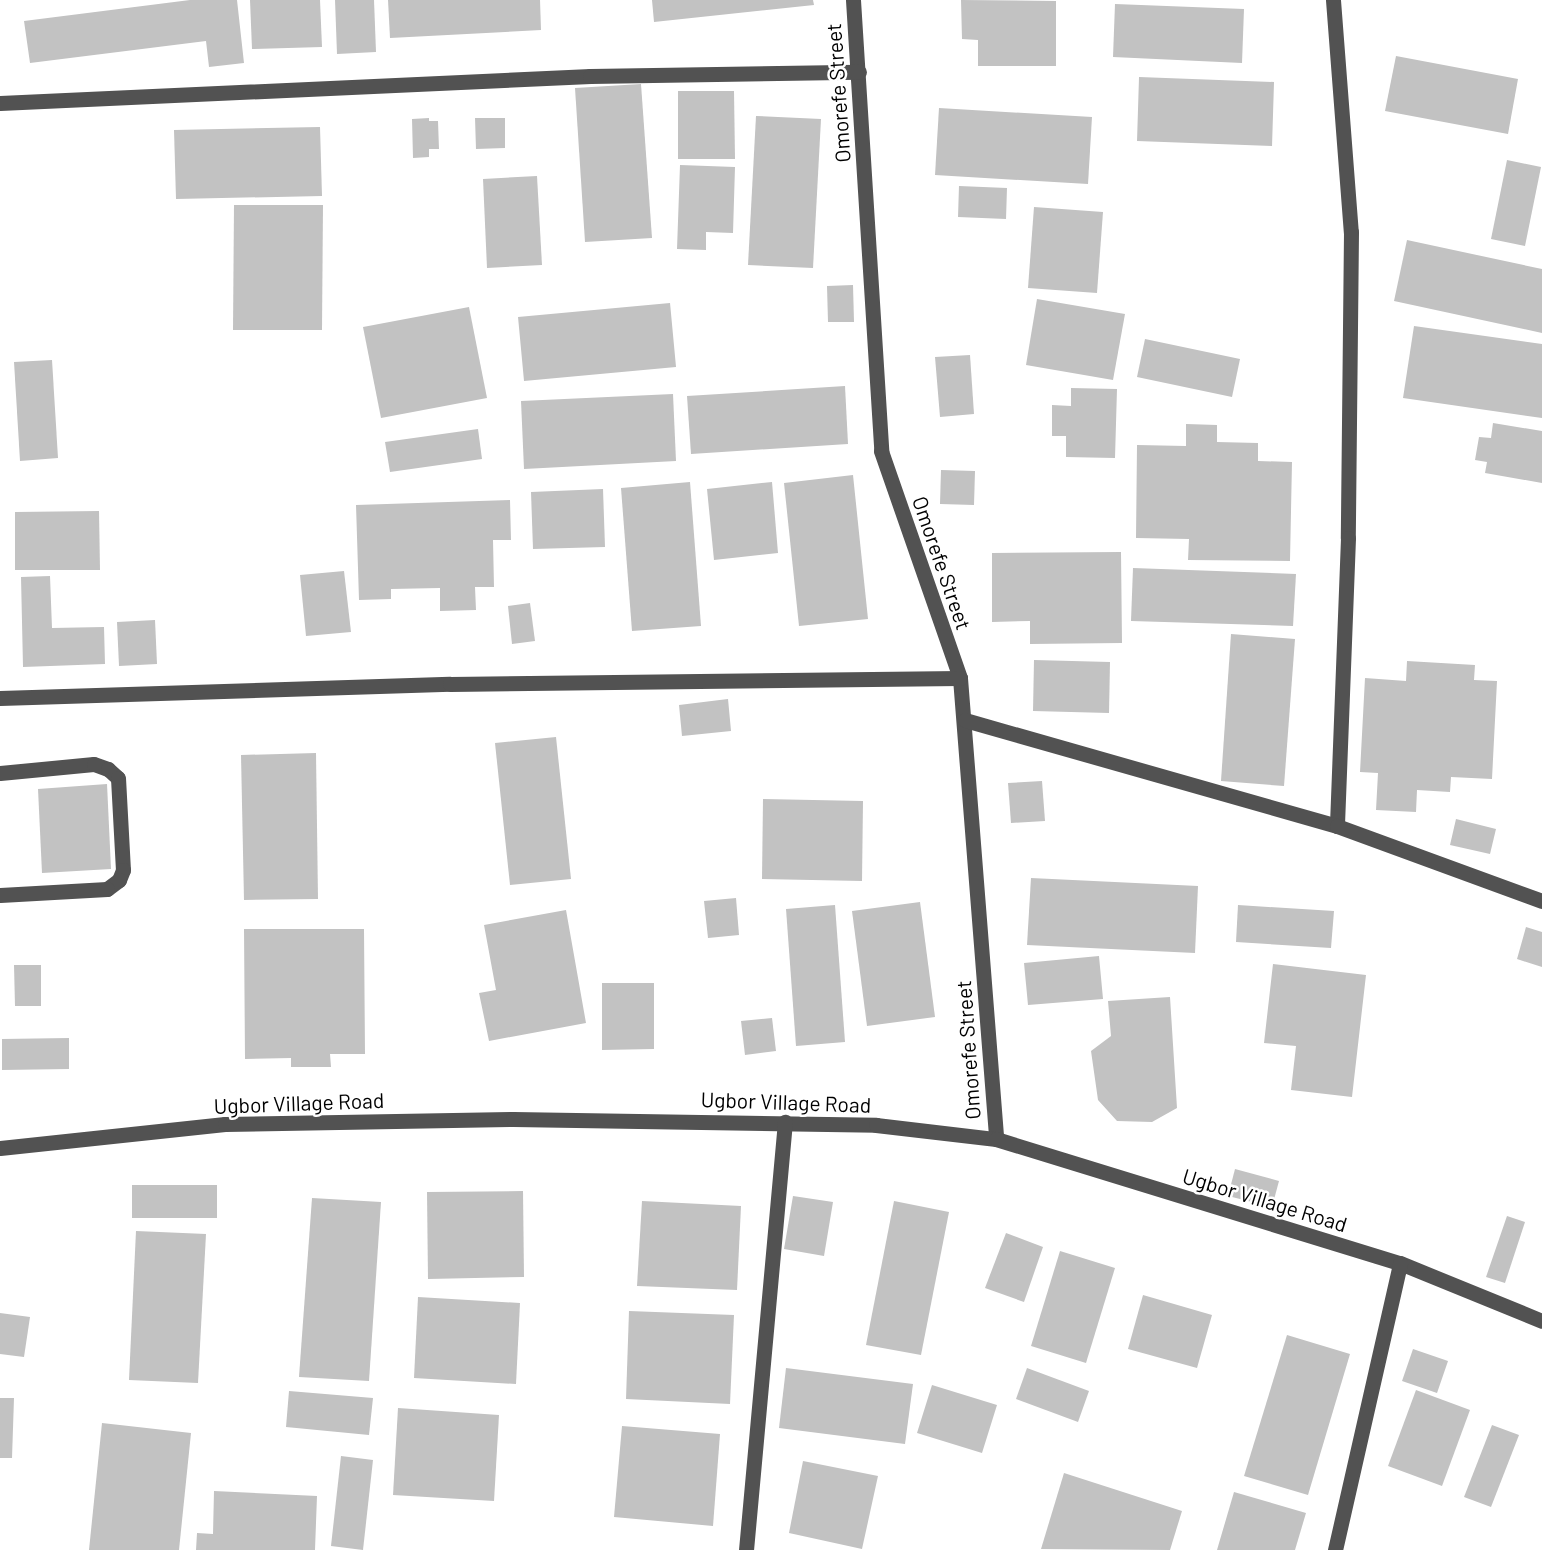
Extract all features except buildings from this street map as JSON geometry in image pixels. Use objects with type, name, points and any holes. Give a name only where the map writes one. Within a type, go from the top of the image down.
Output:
[{"type":"street","name":"Omorefe Street","points":[[853,0],[881,451],[960,678],[996,1139]]},
{"type":"street","points":[[1333,0],[1352,232],[1348,538],[1337,826]]},
{"type":"street","points":[[0,103],[590,76],[859,72]]},
{"type":"street","points":[[0,698],[450,684],[960,678]]},
{"type":"street","points":[[965,720],[1337,826],[1542,901]]},
{"type":"street","points":[[0,773],[94,764],[108,769],[118,778],[123,870],[119,880],[106,889],[0,895]]},
{"type":"street","name":"Ugbor Village Road","points":[[0,1148],[225,1124],[513,1119],[876,1125],[996,1139],[1400,1263],[1542,1321]]},
{"type":"street","points":[[746,1550],[785,1122]]},
{"type":"street","points":[[1335,1550],[1400,1263]]}]
